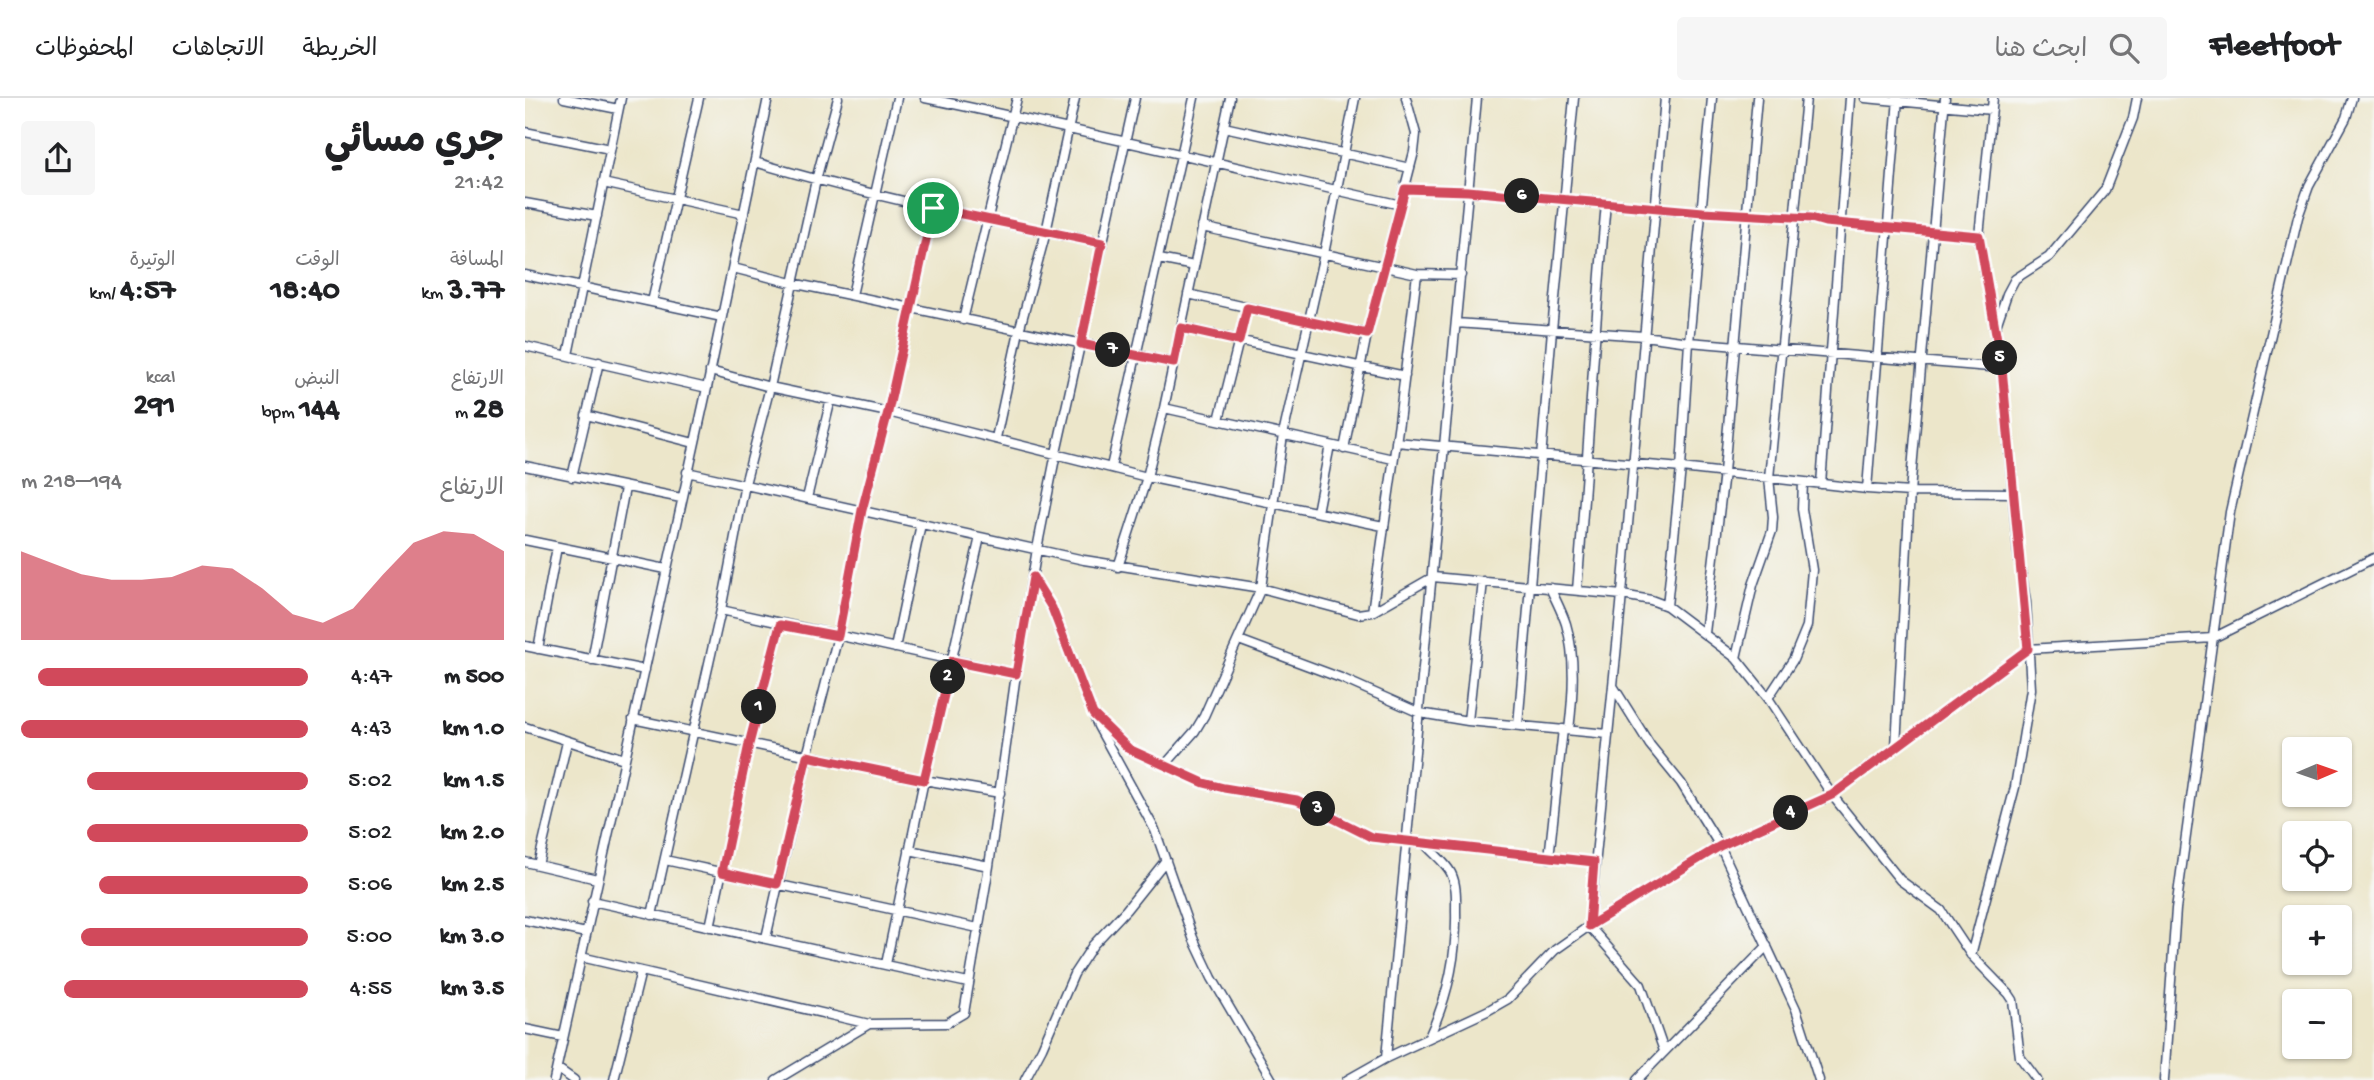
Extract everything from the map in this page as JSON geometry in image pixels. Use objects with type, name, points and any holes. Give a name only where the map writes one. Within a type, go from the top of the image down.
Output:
[{"type":"street","points":[[564,98],[618,109]]},
{"type":"street","points":[[568,355],[621,98]]},
{"type":"street","points":[[652,302],[699,98]]},
{"type":"street","points":[[554,1080],[768,98]]},
{"type":"street","points":[[652,915],[721,610],[745,484],[816,180],[838,98]]},
{"type":"street","points":[[852,295],[897,98]]},
{"type":"street","points":[[926,98],[956,101],[1013,117],[1401,205]]},
{"type":"street","points":[[963,320],[1017,98]]},
{"type":"street","points":[[996,438],[1075,98]]},
{"type":"street","points":[[581,957],[869,1024],[947,1023],[964,1013],[1037,550],[1056,453],[1136,98]]},
{"type":"street","points":[[1111,467],[1194,98]]},
{"type":"street","points":[[1118,567],[1147,477],[1164,408],[1230,98]]},
{"type":"street","points":[[1165,765],[1195,731],[1204,716],[1261,588],[1283,435],[1324,254],[1355,98]]},
{"type":"street","points":[[1344,449],[1367,334],[1405,189],[1416,135],[1406,98]]},
{"type":"street","points":[[1386,1058],[1476,98]]},
{"type":"street","points":[[1518,725],[1574,98]]},
{"type":"street","points":[[1664,1051],[1641,985],[1589,926],[1622,594],[1665,98]]},
{"type":"street","points":[[1667,606],[1712,98]]},
{"type":"street","points":[[1706,634],[1736,346],[1757,98]]},
{"type":"street","points":[[1736,658],[1752,585],[1772,531],[1769,478],[1806,98]]},
{"type":"street","points":[[1821,484],[1850,98]]},
{"type":"street","points":[[1865,98],[1945,102],[1992,110]]},
{"type":"street","points":[[1971,955],[2015,787],[2031,689],[2026,602],[2002,368],[1979,236],[1993,98]]},
{"type":"street","points":[[1995,329],[2007,293],[2015,279],[2049,257],[2105,190],[2133,118],[2137,98]]},
{"type":"street","points":[[2164,1080],[2176,909],[2230,512],[2298,218],[2309,186],[2346,118],[2352,98]]},
{"type":"street","points":[[1867,489],[1898,99]]},
{"type":"street","points":[[1896,747],[1910,492],[1945,102]]},
{"type":"street","points":[[1224,128],[1410,168]]},
{"type":"street","points":[[525,132],[610,149]]},
{"type":"street","points":[[755,162],[875,195],[1102,243]]},
{"type":"street","points":[[603,183],[744,214]]},
{"type":"street","points":[[1405,189],[1468,191],[1703,212],[1811,218],[1979,236]]},
{"type":"street","points":[[525,203],[597,216]]},
{"type":"street","points":[[1577,590],[1588,459],[1594,333],[1606,203]]},
{"type":"street","points":[[766,938],[807,756],[838,636],[862,510],[888,412],[933,208]]},
{"type":"street","points":[[1202,227],[1417,274],[1461,275]]},
{"type":"street","points":[[1159,259],[1194,266]]},
{"type":"street","points":[[733,268],[963,320],[1174,363]]},
{"type":"street","points":[[1372,612],[1417,274]]},
{"type":"street","points":[[525,275],[722,317]]},
{"type":"street","points":[[1188,294],[1367,334]]},
{"type":"street","points":[[1219,420],[1247,308]]},
{"type":"street","points":[[1456,323],[1644,336],[2002,368]]},
{"type":"street","points":[[1181,328],[1405,376]]},
{"type":"street","points":[[525,346],[706,387]]},
{"type":"street","points":[[572,477],[599,362]]},
{"type":"street","points":[[710,371],[769,387],[996,438],[1147,477],[1383,526]]},
{"type":"street","points":[[807,498],[831,399]]},
{"type":"street","points":[[1164,408],[1393,459]]},
{"type":"street","points":[[586,415],[694,443]]},
{"type":"street","points":[[1396,442],[1724,472],[1867,489],[2013,493]]},
{"type":"street","points":[[1317,512],[1329,445]]},
{"type":"street","points":[[525,466],[681,498]]},
{"type":"street","points":[[687,472],[1118,567],[1261,588],[1350,612],[1372,612],[1433,577],[1622,594],[1667,606],[1736,658],[1768,698],[1832,795],[1900,880],[1941,910],[1971,955],[2013,1000],[2020,1057],[2037,1080]]},
{"type":"street","points":[[1768,698],[1793,660],[1807,626],[1812,570],[1802,509],[1803,482]]},
{"type":"street","points":[[592,660],[625,488]]},
{"type":"street","points":[[895,648],[921,524]]},
{"type":"street","points":[[886,964],[924,780],[980,537]]},
{"type":"street","points":[[525,540],[666,569]]},
{"type":"street","points":[[538,649],[557,547]]},
{"type":"street","points":[[1347,1080],[1386,1058],[1508,999],[1555,950],[1589,926],[1720,846],[1832,795],[2028,649],[2213,638],[2374,558]]},
{"type":"street","points":[[1033,577],[1052,608],[1093,714],[1118,766],[1155,830],[1193,937],[1212,978],[1272,1080]]},
{"type":"street","points":[[1468,721],[1483,581]]},
{"type":"street","points":[[1549,858],[1572,681],[1569,638],[1563,615],[1550,588]]},
{"type":"street","points":[[721,610],[780,625],[1016,674]]},
{"type":"street","points":[[710,927],[749,744],[780,625]]},
{"type":"street","points":[[1239,640],[1341,678],[1420,713],[1468,721],[1608,734]]},
{"type":"street","points":[[525,646],[645,670]]},
{"type":"street","points":[[1613,687],[1650,745],[1681,783],[1720,846],[1796,1009],[1819,1080]]},
{"type":"street","points":[[1093,714],[1129,749],[1204,783],[1297,800],[1371,837],[1594,862]]},
{"type":"street","points":[[633,719],[924,780],[1000,793]]},
{"type":"street","points":[[525,727],[624,759]]},
{"type":"street","points":[[538,865],[567,742]]},
{"type":"street","points":[[1426,845],[1452,875],[1457,934],[1445,1000],[1429,1037]]},
{"type":"street","points":[[909,850],[989,866]]},
{"type":"street","points":[[665,860],[978,929]]},
{"type":"street","points":[[1025,1080],[1074,974],[1093,945],[1126,910],[1166,860]]},
{"type":"street","points":[[525,862],[597,879]]},
{"type":"street","points":[[592,901],[968,983]]},
{"type":"street","points":[[525,920],[586,933]]},
{"type":"street","points":[[1637,1080],[1767,946]]},
{"type":"street","points":[[614,1080],[641,971]]},
{"type":"street","points":[[776,1080],[869,1024]]},
{"type":"street","points":[[525,1028],[563,1037]]},
{"type":"street","points":[[557,1068],[574,1080]]},
{"type":"route","points":[[1405,189],[1468,191],[1703,212],[1811,218],[1825,222],[1979,236],[2002,368],[2018,552],[2026,602],[2028,649],[1832,795],[1720,846],[1589,926],[1594,862],[1371,837],[1297,800],[1204,783],[1129,749],[1093,714],[1052,608],[1033,577],[1016,674],[952,661],[924,780],[807,756],[777,884],[722,872],[749,744],[780,625],[838,636],[862,510],[888,412],[933,208],[1102,243],[1081,344],[1174,363],[1181,328],[1239,341],[1247,308],[1367,334],[1405,189]]}]
